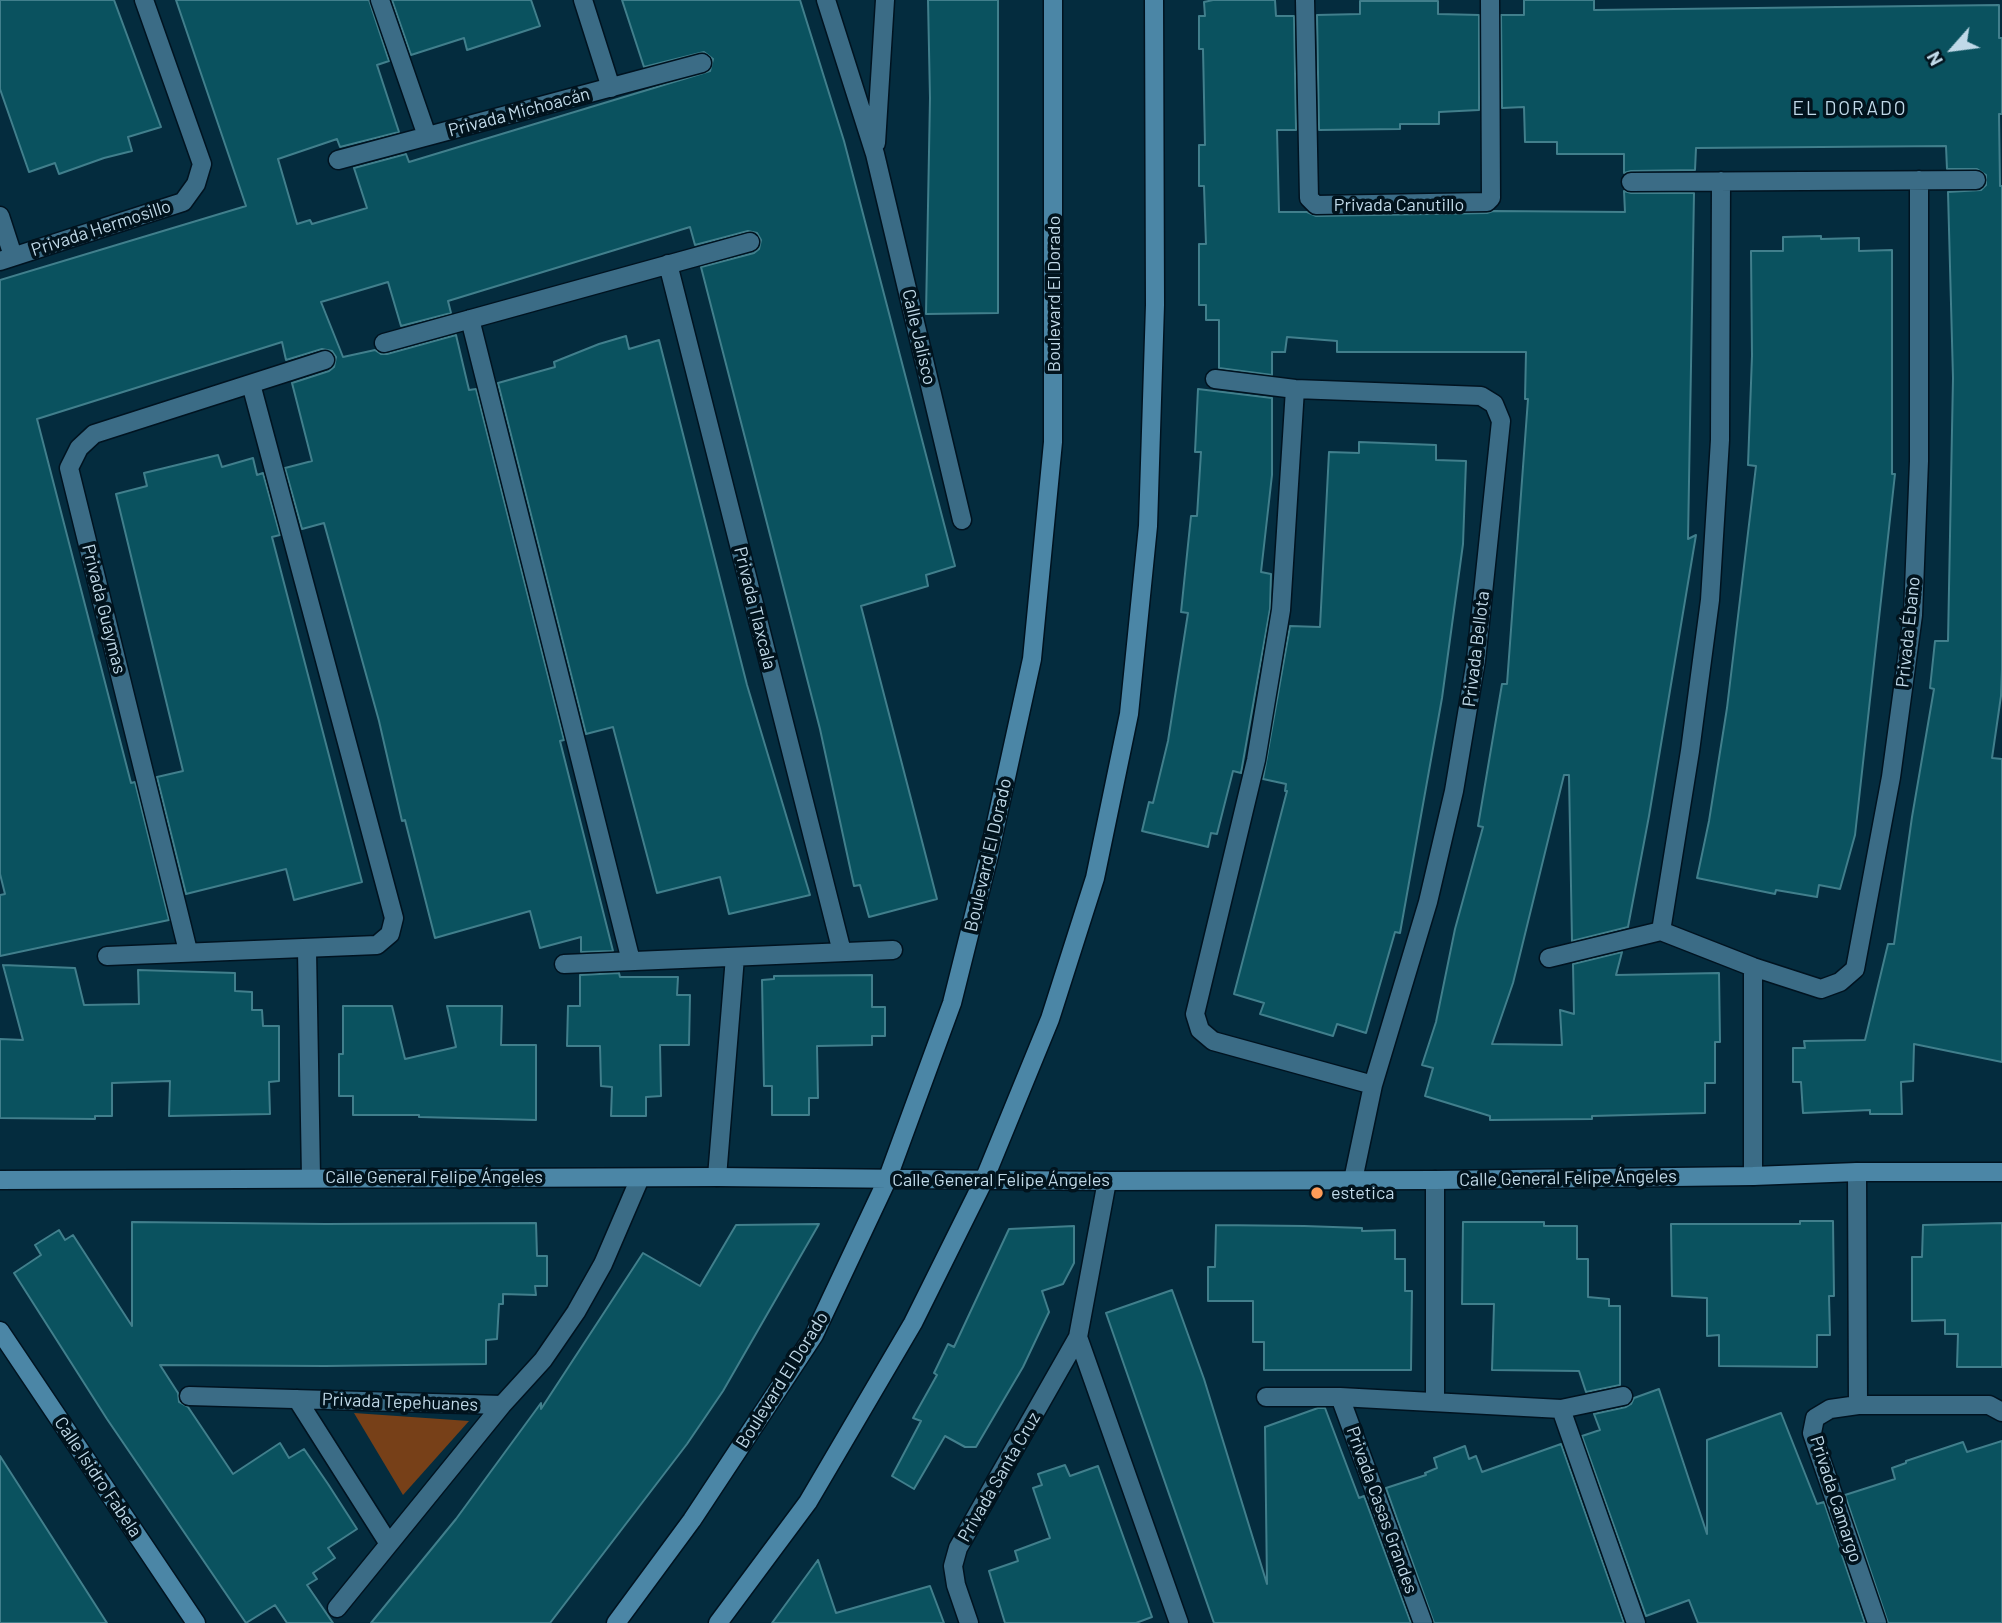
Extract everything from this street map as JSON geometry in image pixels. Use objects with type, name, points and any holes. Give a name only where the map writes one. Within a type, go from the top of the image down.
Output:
[{"type":"main road","name":"Boulevard El Dorado","points":[[616,1623],[692,1520],[814,1335],[887,1180],[952,1003],[989,855],[1032,659],[1053,442],[1053,0]]},
{"type":"main road","points":[[718,1623],[808,1502],[913,1323],[984,1180],[1050,1019],[1095,878],[1129,714],[1149,512],[1155,305],[1154,0]]},
{"type":"main road","name":"Calle General Felipe Ángeles","points":[[0,1180],[311,1177],[1435,1180],[2002,1172]]},
{"type":"main road","name":"Calle Isidro Fabela","points":[[0,1331],[196,1623]]},
{"type":"street","name":"Privada Hermosillo","points":[[0,216],[7,258],[183,202],[196,184],[202,164],[144,0]]},
{"type":"street","name":"Privada Michoacán","points":[[380,0],[427,136]]},
{"type":"street","name":"Privada Michoacán","points":[[583,0],[611,88]]},
{"type":"street","name":"Calle Jalisco","points":[[826,0],[876,154],[962,520]]},
{"type":"street","name":"Calle Jalisco","points":[[876,154],[885,0]]},
{"type":"street","name":"Privada Canutillo","points":[[1305,0],[1309,198],[1316,205],[1488,202],[1491,198],[1490,0]]},
{"type":"street","name":"Privada Michoacán","points":[[338,160],[702,63]]},
{"type":"street","name":"Privada Ébano","points":[[1661,931],[1753,967],[1821,989],[1840,982],[1855,970],[1891,777],[1913,615],[1919,461],[1919,180]]},
{"type":"street","points":[[1631,182],[1976,180]]},
{"type":"street","points":[[1549,958],[1661,931],[1690,751],[1710,600],[1720,440],[1720,181]]},
{"type":"street","points":[[384,343],[750,242]]},
{"type":"street","name":"Privada Tlaxcala","points":[[668,264],[842,952]]},
{"type":"street","points":[[470,319],[631,961]]},
{"type":"street","name":"Privada Guaymas","points":[[188,951],[69,468],[79,448],[94,433],[325,360]]},
{"type":"street","name":"Privada Bellota","points":[[1215,379],[1295,389],[1481,396],[1494,404],[1501,421],[1476,660],[1454,791],[1428,902],[1373,1085],[1353,1180]]},
{"type":"street","points":[[107,956],[188,951],[307,950],[377,945],[390,934],[394,918],[251,383]]},
{"type":"street","points":[[1295,389],[1281,610],[1256,760],[1195,1014],[1200,1030],[1213,1041],[1373,1085]]},
{"type":"street","points":[[307,950],[311,1177]]},
{"type":"street","points":[[564,964],[893,950]]},
{"type":"street","points":[[717,1177],[735,957]]},
{"type":"street","points":[[1753,967],[1753,1176]]},
{"type":"street","points":[[1857,1172],[1858,1405]]},
{"type":"street","name":"Privada Tepehuanes","points":[[337,1608],[502,1405],[543,1360],[576,1312],[603,1264],[640,1178]]},
{"type":"street","points":[[1435,1180],[1435,1401]]},
{"type":"street","name":"Privada Santa Cruz","points":[[969,1623],[956,1585],[953,1566],[958,1548],[1078,1337],[1107,1181]]},
{"type":"street","name":"Privada Santa Cruz","points":[[1078,1337],[1179,1623]]},
{"type":"street","name":"Privada Tepehuanes","points":[[190,1396],[502,1405]]},
{"type":"street","name":"Privada Casas Grandes","points":[[1266,1397],[1340,1397],[1561,1409],[1623,1396]]},
{"type":"street","name":"Privada Casas Grandes","points":[[1340,1397],[1423,1623]]},
{"type":"street","name":"Privada Tepehuanes","points":[[297,1399],[389,1544]]},
{"type":"street","name":"Privada Camargo","points":[[1877,1623],[1812,1433],[1815,1418],[1830,1409],[1858,1405],[1989,1405],[2002,1412]]},
{"type":"street","points":[[1561,1409],[1636,1623]]},
{"type":"shaded area","points":[[354,1413],[469,1421],[403,1495]]},
{"type":"building","points":[[0,0],[114,0],[161,127],[128,137],[132,151],[59,174],[55,163],[29,172],[0,89]]},
{"type":"building","points":[[176,0],[369,0],[389,61],[377,65],[399,132],[340,147],[337,139],[278,159],[297,224],[310,220],[312,224],[367,208],[354,168],[406,154],[409,162],[710,71],[713,59],[704,52],[644,67],[622,0],[800,0],[844,141],[955,566],[926,575],[928,586],[861,606],[937,899],[869,917],[860,885],[854,886],[820,729],[701,267],[754,253],[759,249],[761,240],[757,233],[748,231],[695,245],[690,227],[448,301],[451,313],[401,326],[388,282],[321,302],[343,357],[375,350],[387,354],[456,335],[469,390],[476,389],[564,740],[560,741],[613,951],[581,952],[581,937],[540,948],[530,911],[435,938],[324,523],[302,529],[285,468],[312,461],[292,383],[329,371],[334,367],[336,357],[332,351],[322,349],[286,360],[282,342],[37,419],[131,783],[135,782],[169,920],[0,956],[0,895],[5,894],[0,874],[0,280],[246,206]]},
{"type":"building","points":[[392,0],[531,0],[540,26],[467,50],[464,38],[411,55]]},
{"type":"building","points":[[928,0],[998,0],[998,313],[926,314],[930,98]]},
{"type":"building","points":[[1275,0],[1276,16],[1294,16],[1296,130],[1277,130],[1279,212],[1307,212],[1316,216],[1493,211],[1625,212],[1624,191],[1694,193],[1688,539],[1696,535],[1628,927],[1572,941],[1569,775],[1564,775],[1513,983],[1492,1044],[1562,1045],[1560,1010],[1574,1014],[1573,964],[1622,952],[1616,975],[1719,973],[1720,1042],[1715,1042],[1715,1083],[1705,1083],[1705,1113],[1592,1116],[1592,1119],[1490,1120],[1490,1116],[1425,1096],[1433,1068],[1422,1065],[1436,1022],[1455,929],[1483,827],[1478,826],[1502,684],[1507,684],[1528,399],[1525,399],[1526,352],[1337,352],[1337,341],[1287,337],[1285,352],[1272,352],[1272,375],[1219,368],[1219,320],[1206,320],[1206,305],[1199,305],[1199,244],[1206,244],[1204,186],[1199,186],[1199,145],[1205,145],[1203,49],[1199,49],[1199,16],[1205,16],[1204,2]]},
{"type":"building","points":[[1524,0],[1594,0],[1594,10],[1999,5],[1999,38],[2002,38],[2002,114],[1999,114],[2002,186],[2002,669],[1992,758],[2002,759],[2002,1062],[1914,1044],[1913,1081],[1901,1082],[1902,1114],[1870,1114],[1870,1110],[1803,1113],[1801,1082],[1793,1082],[1793,1048],[1805,1048],[1804,1041],[1865,1040],[1888,944],[1894,944],[1934,689],[1930,688],[1935,641],[1948,641],[1953,378],[1948,192],[1981,190],[1986,185],[1986,175],[1977,169],[1947,169],[1946,146],[1696,148],[1695,170],[1624,173],[1624,154],[1557,154],[1557,142],[1525,142],[1524,107],[1502,108],[1501,15],[1524,15]]},
{"type":"building","points":[[1360,1],[1438,1],[1438,14],[1479,15],[1479,110],[1439,112],[1439,124],[1400,124],[1400,129],[1319,130],[1317,15],[1360,14]]},
{"type":"building","points":[[1821,236],[1821,239],[1859,238],[1859,251],[1892,250],[1892,474],[1895,474],[1855,835],[1840,889],[1819,885],[1817,897],[1776,890],[1775,894],[1697,878],[1727,708],[1756,466],[1748,465],[1752,356],[1751,251],[1783,251],[1783,237]]},
{"type":"building","points":[[626,336],[629,349],[659,340],[747,685],[810,895],[729,914],[720,877],[657,893],[613,727],[586,734],[498,383],[555,367],[554,362]]},
{"type":"building","points":[[1198,389],[1272,398],[1272,475],[1261,572],[1271,574],[1270,609],[1241,773],[1233,771],[1217,834],[1211,833],[1208,847],[1142,831],[1149,802],[1153,803],[1168,741],[1188,613],[1181,612],[1191,516],[1197,516],[1201,452],[1195,452]]},
{"type":"building","points":[[1359,442],[1436,445],[1436,460],[1466,461],[1463,544],[1442,698],[1400,933],[1395,932],[1366,1033],[1337,1024],[1333,1036],[1260,1014],[1264,1003],[1234,994],[1287,791],[1286,784],[1263,779],[1290,626],[1320,627],[1329,452],[1359,453]]},
{"type":"building","points":[[218,455],[222,467],[253,458],[257,475],[263,473],[280,535],[272,537],[362,882],[294,900],[286,869],[186,894],[157,777],[183,771],[116,494],[147,486],[144,473]]},
{"type":"building","points":[[3,965],[75,968],[84,1005],[139,1004],[138,970],[235,973],[235,991],[252,992],[252,1010],[262,1010],[263,1026],[279,1026],[279,1081],[269,1082],[270,1114],[169,1116],[170,1081],[112,1083],[112,1116],[95,1116],[95,1119],[0,1118],[0,1039],[23,1040]]},
{"type":"building","points":[[619,973],[620,977],[678,977],[677,995],[690,995],[689,1045],[660,1045],[661,1096],[646,1097],[646,1116],[611,1116],[612,1087],[601,1086],[600,1046],[567,1046],[568,1006],[580,1006],[580,975]]},
{"type":"building","points":[[872,975],[872,1007],[885,1007],[885,1036],[872,1036],[872,1045],[817,1046],[818,1098],[809,1098],[809,1115],[772,1115],[772,1086],[764,1086],[762,980],[774,979],[774,976]]},
{"type":"building","points":[[343,1006],[392,1006],[405,1059],[456,1047],[447,1006],[502,1006],[501,1045],[536,1045],[536,1120],[353,1115],[353,1096],[339,1096],[339,1054],[343,1054]]},
{"type":"building","points":[[1800,1221],[1833,1221],[1834,1296],[1829,1296],[1830,1335],[1817,1335],[1817,1367],[1719,1366],[1719,1335],[1707,1336],[1707,1298],[1672,1296],[1671,1224],[1800,1224]]},
{"type":"building","points":[[132,1222],[536,1223],[537,1256],[547,1256],[547,1286],[535,1286],[536,1295],[503,1294],[503,1304],[499,1304],[497,1339],[486,1340],[486,1364],[160,1365],[178,1393],[179,1402],[188,1407],[233,1474],[280,1443],[289,1458],[304,1449],[328,1484],[357,1529],[328,1548],[335,1558],[313,1573],[317,1579],[307,1585],[333,1623],[287,1623],[275,1605],[246,1623],[107,1419],[14,1273],[41,1255],[35,1245],[59,1230],[65,1240],[73,1235],[132,1326]]},
{"type":"building","points":[[1463,1222],[1544,1222],[1544,1226],[1577,1226],[1577,1259],[1588,1259],[1588,1297],[1609,1299],[1609,1306],[1620,1306],[1620,1385],[1586,1392],[1579,1371],[1492,1370],[1494,1304],[1462,1304]]},
{"type":"building","points":[[2002,1223],[2002,1367],[1957,1367],[1958,1334],[1945,1334],[1945,1320],[1912,1321],[1912,1257],[1922,1257],[1923,1225]]},
{"type":"building","points":[[819,1224],[723,1391],[687,1444],[550,1623],[371,1623],[456,1519],[541,1403],[541,1409],[643,1253],[700,1286],[736,1225]]},
{"type":"building","points":[[1216,1225],[1395,1230],[1395,1259],[1405,1259],[1405,1291],[1412,1291],[1411,1370],[1264,1370],[1264,1342],[1253,1342],[1253,1301],[1208,1301],[1208,1267],[1215,1267]]},
{"type":"building","points":[[1074,1226],[1074,1263],[1063,1284],[1042,1291],[1049,1312],[1023,1367],[976,1447],[965,1447],[945,1436],[914,1489],[892,1476],[921,1421],[913,1418],[937,1375],[934,1373],[948,1344],[954,1347],[1009,1229]]},
{"type":"building","points":[[1172,1290],[1204,1379],[1267,1584],[1265,1427],[1318,1408],[1325,1408],[1359,1498],[1364,1496],[1411,1623],[1214,1623],[1106,1313]]},
{"type":"building","points":[[1659,1389],[1707,1534],[1707,1440],[1781,1413],[1817,1504],[1824,1502],[1865,1623],[1698,1623],[1689,1600],[1646,1616],[1582,1436],[1600,1430],[1594,1414],[1626,1407],[1634,1398]]},
{"type":"building","points":[[2002,1441],[2002,1623],[1888,1623],[1845,1495],[1895,1479],[1892,1468],[1906,1461],[1963,1442],[1967,1452]]},
{"type":"building","points":[[1561,1444],[1624,1623],[1434,1623],[1386,1488],[1426,1475],[1425,1473],[1437,1468],[1434,1458],[1465,1446],[1469,1459],[1476,1456],[1482,1472]]},
{"type":"building","points":[[0,1456],[107,1623],[0,1623]]},
{"type":"building","points":[[1065,1465],[1070,1476],[1098,1466],[1152,1617],[1136,1623],[1005,1623],[989,1571],[1018,1561],[1015,1551],[1050,1538],[1033,1488],[1042,1485],[1038,1474]]},
{"type":"building","points":[[818,1560],[836,1613],[930,1586],[944,1623],[772,1623]]},
{"type":"place","name":"estetica","points":[[1317,1193]]},
{"type":"district","name":"EL DORADO","points":[[1850,109]]}]
